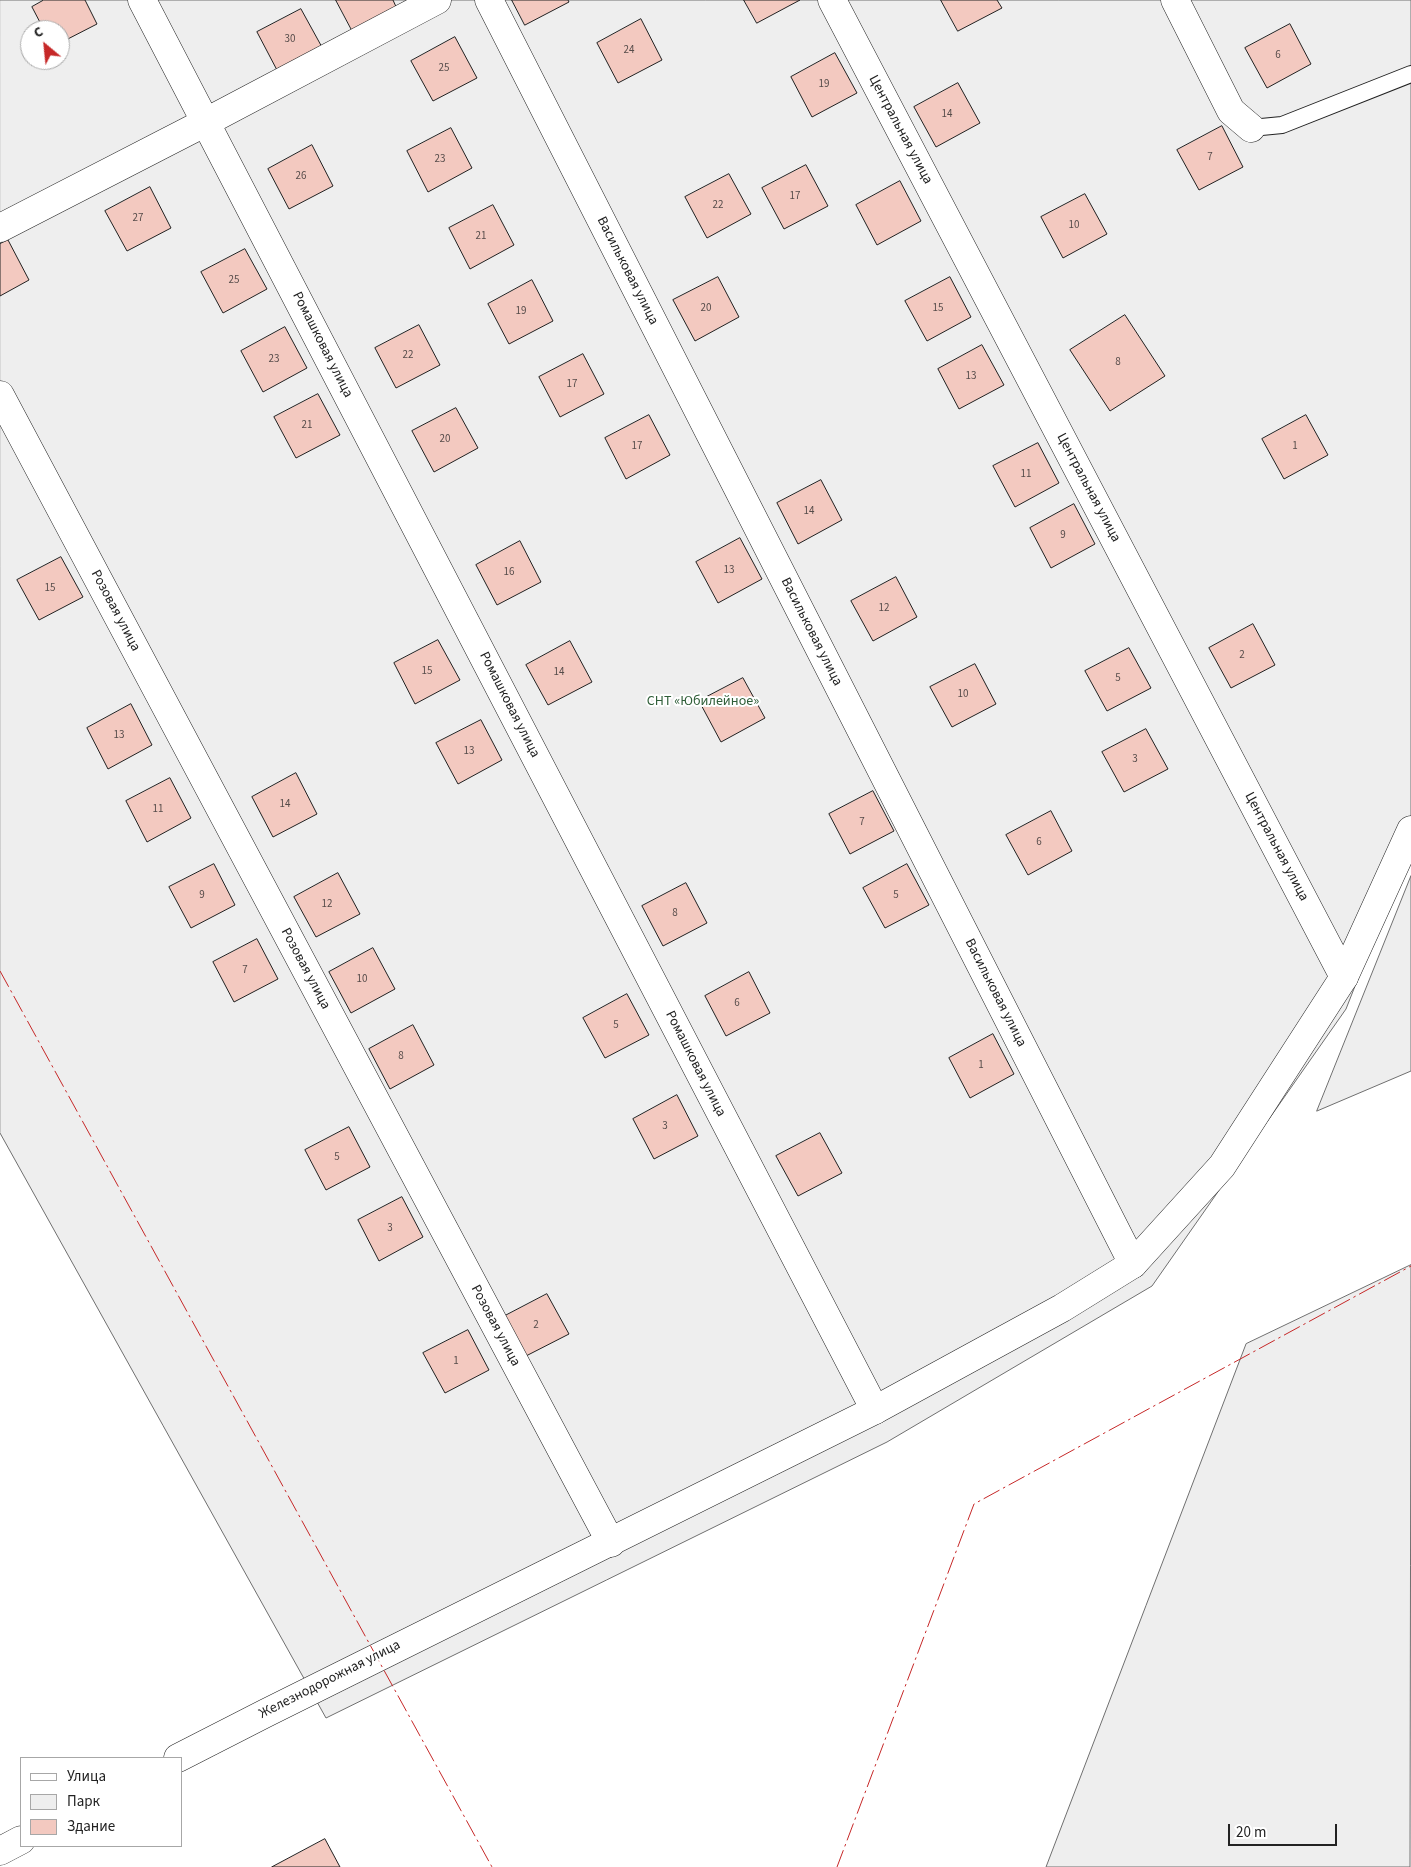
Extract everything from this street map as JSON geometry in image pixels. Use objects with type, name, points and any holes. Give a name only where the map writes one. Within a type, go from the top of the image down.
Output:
[{"type":"street","name":"Ромашковая улица","points":[[142,0],[875,1410]]},
{"type":"street","points":[[0,228],[206,122],[436,0]]},
{"type":"street","name":"Васильковая улица","points":[[489,0],[1133,1264]]},
{"type":"street","name":"Центральная улица","points":[[832,0],[1344,977]]},
{"type":"street","points":[[1175,0],[1231,111],[1251,128]]},
{"type":"street","name":"Розовая улица","points":[[0,395],[610,1543]]},
{"type":"street","name":"Железнодорожная улица","points":[[180,1757],[483,1604],[610,1543],[875,1410],[1062,1308],[1133,1264],[1222,1166],[1344,977],[1411,830]]},
{"type":"street","points":[[0,1851],[20,1841]]},
{"type":"lane","points":[[1251,128],[1282,125],[1411,74]]},
{"type":"green space","name":"СНТ «Юбилейное»","points":[[0,0],[1411,0],[1411,844],[1346,1009],[1152,1286],[887,1442],[326,1718],[0,1133]]},
{"type":"green space","points":[[1411,876],[1411,1071],[1317,1111]]},
{"type":"green space","points":[[1411,1265],[1410,1867],[1046,1867],[1246,1344]]},
{"type":"building","points":[[44,0],[85,0],[97,24],[70,38],[70,20],[39,20],[32,7]]},
{"type":"building","points":[[336,0],[393,0],[397,9],[353,32]]},
{"type":"building","points":[[512,0],[568,0],[569,2],[525,25]]},
{"type":"building","points":[[744,0],[800,0],[757,23]]},
{"type":"building","points":[[941,0],[997,0],[1002,8],[958,31]]},
{"type":"building","points":[[301,9],[323,49],[278,72],[257,32]]},
{"type":"building","points":[[641,19],[662,60],[618,83],[597,43]]},
{"type":"building","points":[[1290,24],[1311,64],[1267,88],[1245,48]]},
{"type":"building","points":[[455,37],[477,78],[433,101],[411,61]]},
{"type":"building","points":[[835,53],[857,93],[812,117],[791,77]]},
{"type":"building","points":[[958,83],[980,123],[936,147],[914,107]]},
{"type":"building","points":[[1222,126],[1243,167],[1199,190],[1177,150]]},
{"type":"building","points":[[451,128],[472,168],[428,192],[407,151]]},
{"type":"building","points":[[312,145],[333,186],[289,209],[268,169]]},
{"type":"building","points":[[806,165],[828,206],[784,229],[762,188]]},
{"type":"building","points":[[729,174],[751,214],[707,238],[685,197]]},
{"type":"building","points":[[900,181],[921,221],[877,245],[856,205]]},
{"type":"building","points":[[150,187],[171,228],[127,251],[105,211]]},
{"type":"building","points":[[1085,194],[1107,234],[1063,258],[1041,217]]},
{"type":"building","points":[[493,205],[514,245],[470,269],[449,228]]},
{"type":"building","points":[[8,240],[29,280],[0,296],[0,244]]},
{"type":"building","points":[[245,249],[267,289],[223,313],[201,272]]},
{"type":"building","points":[[718,277],[739,317],[695,341],[673,300]]},
{"type":"building","points":[[950,277],[971,317],[927,341],[905,301]]},
{"type":"building","points":[[532,280],[553,321],[509,344],[488,304]]},
{"type":"building","points":[[1125,315],[1165,376],[1110,411],[1070,350]]},
{"type":"building","points":[[419,325],[440,365],[396,388],[375,348]]},
{"type":"building","points":[[285,327],[307,368],[263,392],[241,351]]},
{"type":"building","points":[[982,345],[1004,385],[959,409],[938,369]]},
{"type":"building","points":[[583,354],[604,394],[560,417],[539,377]]},
{"type":"building","points":[[318,394],[340,435],[296,458],[274,417]]},
{"type":"building","points":[[456,408],[478,448],[434,472],[412,431]]},
{"type":"building","points":[[649,415],[670,455],[626,479],[605,438]]},
{"type":"building","points":[[1306,415],[1328,455],[1284,479],[1262,439]]},
{"type":"building","points":[[1038,443],[1059,483],[1015,507],[993,466]]},
{"type":"building","points":[[821,480],[842,520],[798,544],[777,503]]},
{"type":"building","points":[[1074,504],[1095,544],[1051,568],[1030,528]]},
{"type":"building","points":[[740,538],[762,579],[718,603],[696,562]]},
{"type":"building","points":[[520,541],[541,582],[497,605],[476,565]]},
{"type":"building","points":[[61,557],[83,597],[39,620],[17,580]]},
{"type":"building","points":[[896,577],[917,617],[873,641],[851,601]]},
{"type":"building","points":[[1253,624],[1275,665],[1231,688],[1209,648]]},
{"type":"building","points":[[438,640],[460,680],[415,704],[394,663]]},
{"type":"building","points":[[570,641],[592,682],[548,705],[526,665]]},
{"type":"building","points":[[1129,648],[1151,688],[1107,711],[1085,671]]},
{"type":"building","points":[[975,664],[996,704],[952,727],[930,687]]},
{"type":"building","points":[[743,678],[765,718],[721,742],[699,701]]},
{"type":"building","points":[[131,704],[152,745],[108,769],[87,728]]},
{"type":"building","points":[[481,720],[502,760],[458,784],[436,743]]},
{"type":"building","points":[[1146,729],[1168,769],[1124,792],[1102,752]]},
{"type":"building","points":[[296,773],[317,814],[273,837],[252,797]]},
{"type":"building","points":[[170,778],[191,818],[147,842],[126,801]]},
{"type":"building","points":[[873,791],[894,831],[850,854],[829,814]]},
{"type":"building","points":[[1051,811],[1072,851],[1028,875],[1006,835]]},
{"type":"building","points":[[214,864],[235,905],[191,928],[169,887]]},
{"type":"building","points":[[907,864],[929,905],[885,928],[863,888]]},
{"type":"building","points":[[338,873],[360,914],[316,937],[294,897]]},
{"type":"building","points":[[686,883],[707,923],[663,946],[642,906]]},
{"type":"building","points":[[257,939],[278,979],[234,1002],[213,962]]},
{"type":"building","points":[[373,948],[395,989],[351,1013],[329,972]]},
{"type":"building","points":[[749,972],[770,1013],[726,1036],[705,996]]},
{"type":"building","points":[[627,994],[649,1035],[605,1058],[583,1018]]},
{"type":"building","points":[[413,1025],[434,1065],[390,1089],[369,1049]]},
{"type":"building","points":[[993,1034],[1014,1074],[970,1098],[949,1058]]},
{"type":"building","points":[[677,1095],[698,1136],[654,1159],[633,1119]]},
{"type":"building","points":[[349,1127],[370,1167],[326,1190],[305,1150]]},
{"type":"building","points":[[820,1133],[842,1173],[798,1196],[776,1156]]},
{"type":"building","points":[[402,1197],[423,1237],[379,1261],[358,1220]]},
{"type":"building","points":[[547,1294],[569,1334],[524,1357],[503,1317]]},
{"type":"building","points":[[468,1330],[489,1370],[445,1393],[423,1353]]},
{"type":"building","points":[[325,1839],[340,1867],[272,1867]]},
{"type":"power","points":[[0,971],[492,1867]]},
{"type":"power","points":[[837,1867],[974,1504],[1411,1266]]}]
